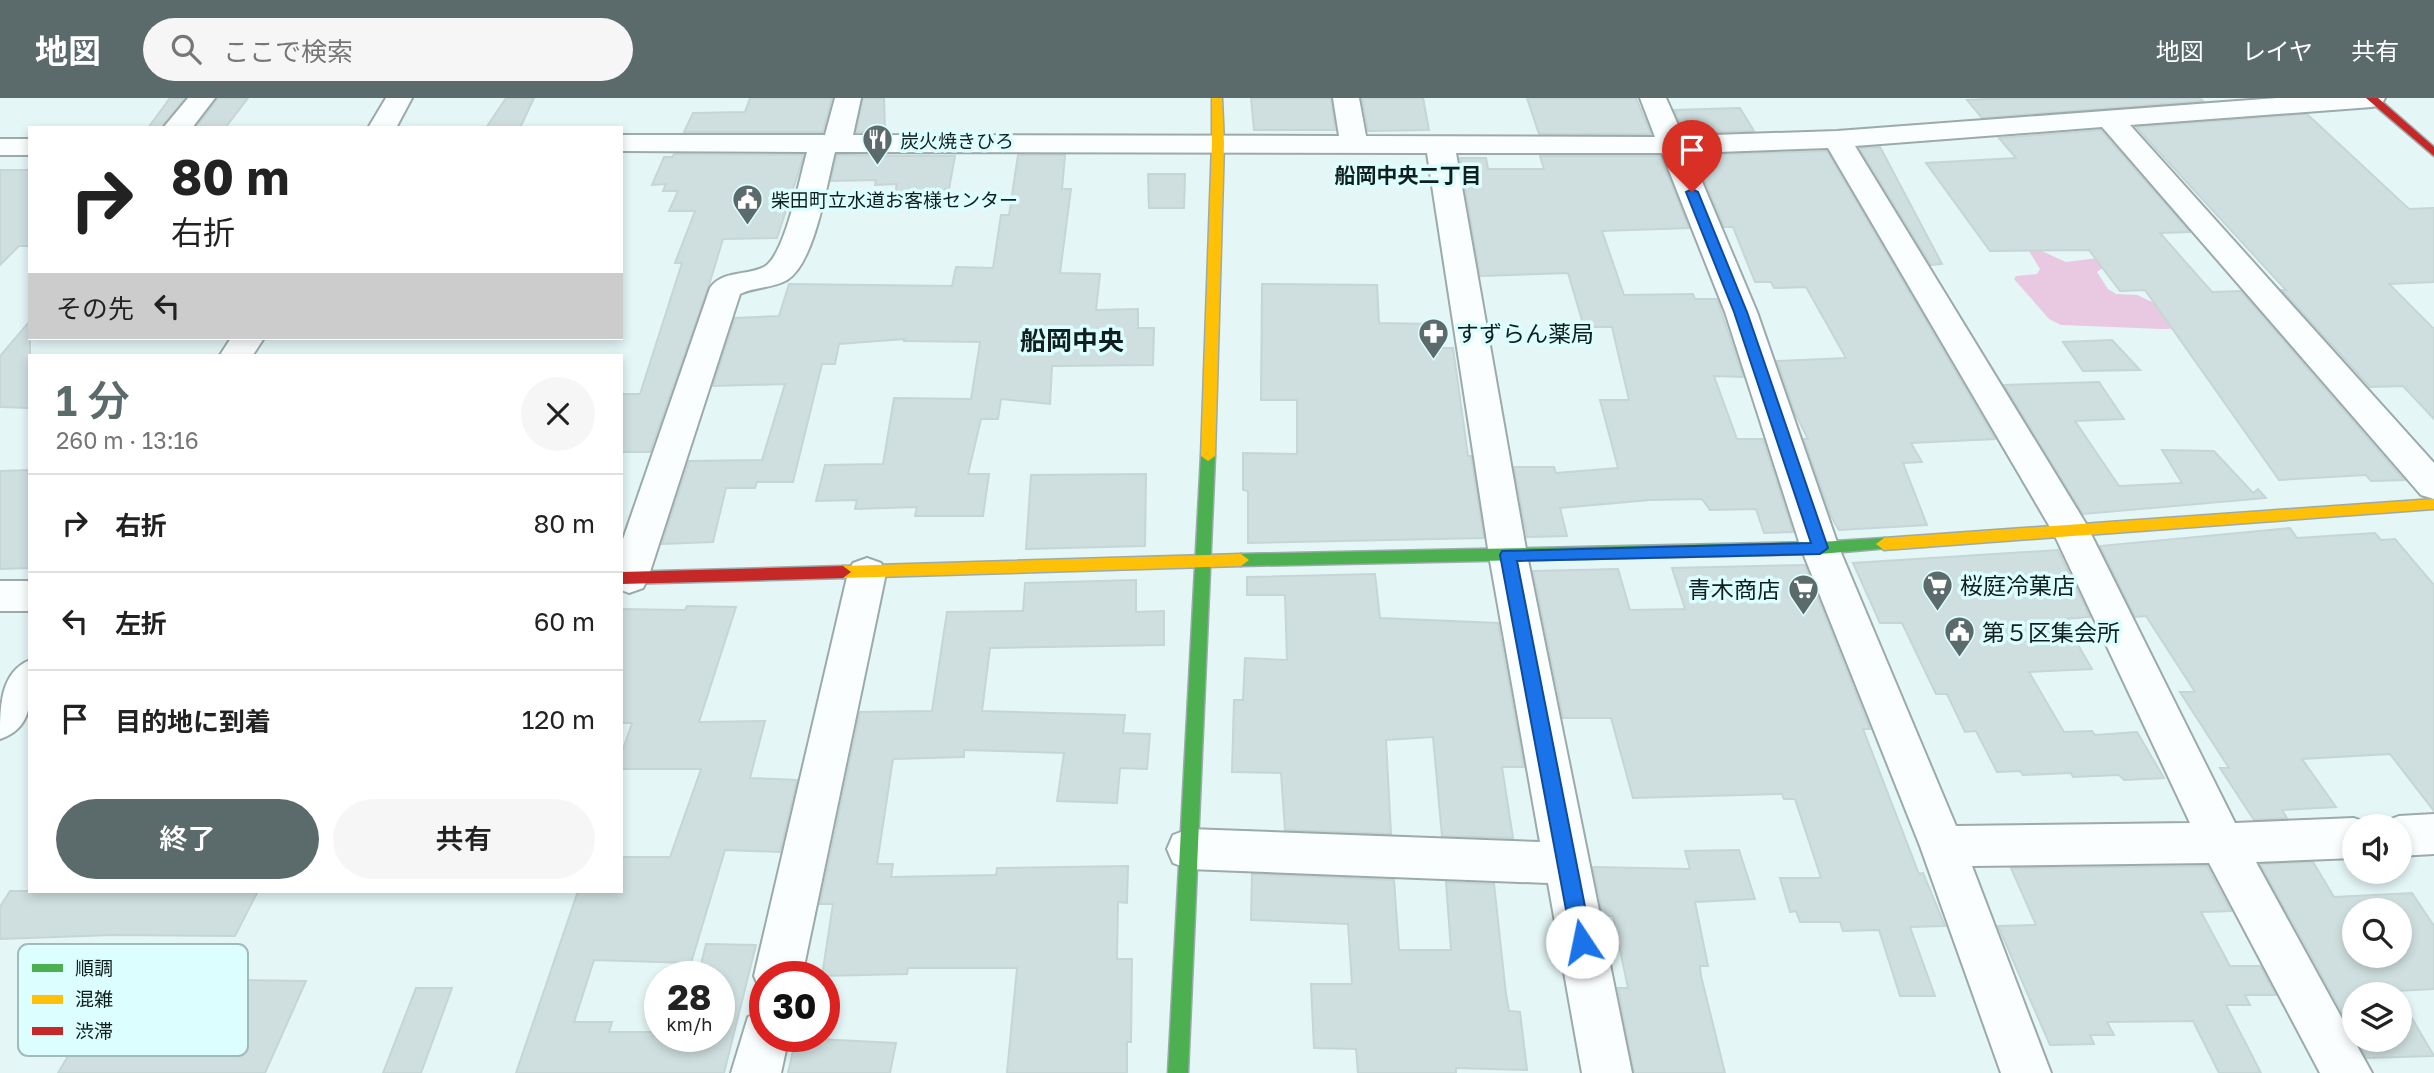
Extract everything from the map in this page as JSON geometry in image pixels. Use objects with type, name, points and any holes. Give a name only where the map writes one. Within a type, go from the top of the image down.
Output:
[{"type":"street","points":[[179,126],[202,98]]},
{"type":"street","points":[[383,126],[399,98]]},
{"type":"street","points":[[848,98],[789,262],[772,276],[736,282],[726,288],[625,578],[867,573],[1204,561],[1820,548],[2073,533],[2244,515],[2434,504]]},
{"type":"street","points":[[1178,1073],[1204,561],[1218,143],[1217,98]]},
{"type":"street","points":[[1346,98],[1354,144]]},
{"type":"street","points":[[1653,98],[1741,312],[1820,548],[1942,846],[2026,1073]]},
{"type":"street","points":[[2140,98],[2162,115]]},
{"type":"street","points":[[2372,98],[2434,153]]},
{"type":"street","points":[[623,144],[1672,145],[1837,139],[2382,98]]},
{"type":"street","points":[[2109,118],[2434,486]]},
{"type":"street","points":[[1837,139],[2073,533],[2222,843],[2347,1073]]},
{"type":"street","points":[[1440,144],[1508,555],[1606,1073]]},
{"type":"street","points":[[0,147],[28,147]]},
{"type":"street","points":[[781,961],[867,573]]},
{"type":"street","points":[[0,596],[28,596]]},
{"type":"street","points":[[0,722],[28,679]]},
{"type":"street","points":[[2412,835],[2434,834]]},
{"type":"street","points":[[1942,846],[2222,843],[2342,838]]},
{"type":"street","points":[[1189,849],[1567,863]]},
{"type":"street","points":[[756,1073],[761,1052]]},
{"type":"shaded area","points":[[2035,248],[2066,262],[2098,258],[2124,269],[2101,269],[2097,272],[2108,289],[2116,294],[2137,295],[2208,328],[2061,325],[2049,319],[2014,279],[2016,276],[2037,274],[2040,269],[2029,251]]},
{"type":"building","points":[[170,98],[185,98],[163,126],[149,126]]},
{"type":"building","points":[[218,98],[248,98],[227,126],[197,126]]},
{"type":"building","points":[[506,98],[534,98],[521,126],[487,126]]},
{"type":"building","points":[[750,98],[832,98],[823,132],[684,132],[693,113],[745,112]]},
{"type":"building","points":[[863,98],[884,98],[885,132],[856,132]]},
{"type":"building","points":[[1251,98],[1331,98],[1335,130],[1254,130]]},
{"type":"building","points":[[1362,98],[1423,98],[1429,130],[1368,131]]},
{"type":"building","points":[[1527,98],[1636,98],[1651,134],[1539,134]]},
{"type":"building","points":[[2200,98],[2203,101],[1982,118],[1967,100]]},
{"type":"building","points":[[1740,108],[1754,131],[1685,133],[1674,110]]},
{"type":"building","points":[[2307,114],[2409,209],[2434,208],[2434,282],[2389,284],[2434,329],[2434,419],[2403,386],[2370,387],[2282,290],[2286,290],[2136,127]]},
{"type":"building","points":[[2101,130],[2190,232],[2160,233],[2212,292],[2241,291],[2404,480],[2371,481],[2366,475],[2279,480],[2145,290],[2120,291],[2089,250],[1990,251],[1926,163],[2016,158],[1999,138]]},
{"type":"building","points":[[1880,147],[1942,264],[1931,265],[1859,148]]},
{"type":"building","points":[[1827,151],[1995,439],[1911,443],[1922,462],[1903,463],[1927,525],[1839,530],[1831,516],[1804,439],[1808,439],[1795,413],[1777,361],[1846,358],[1806,287],[1774,288],[1771,282],[1755,282],[1733,227],[1724,227],[1694,155]]},
{"type":"building","points":[[674,154],[804,155],[777,238],[723,239],[650,452],[623,452],[623,394],[640,394],[682,263],[675,263],[695,211],[669,211],[678,191],[663,191],[666,184],[652,185],[664,157],[672,157]]},
{"type":"building","points":[[837,155],[955,156],[949,189],[945,189],[943,200],[893,200],[897,184],[875,185],[876,180],[831,181]]},
{"type":"building","points":[[1018,155],[1065,155],[1062,189],[1071,189],[1060,273],[1100,274],[1096,310],[1138,309],[1138,328],[1154,328],[1153,365],[1052,366],[1050,404],[1001,399],[998,419],[981,419],[968,474],[989,474],[983,516],[915,516],[917,507],[855,509],[857,500],[816,501],[825,465],[883,464],[894,398],[971,399],[980,342],[904,341],[905,339],[839,344],[835,364],[822,364],[793,482],[757,482],[755,488],[726,488],[713,542],[662,544],[689,461],[762,460],[785,384],[713,386],[735,318],[779,316],[789,284],[952,286],[956,267],[993,268],[1001,215],[1009,215]]},
{"type":"building","points":[[1540,156],[1660,156],[1689,228],[1602,231],[1624,295],[1693,294],[1695,299],[1717,299],[1743,377],[1714,376],[1737,439],[1763,439],[1793,532],[1764,533],[1756,509],[1710,510],[1702,499],[1650,500],[1560,508],[1567,536],[1527,537],[1514,467],[1554,467],[1556,473],[1618,468],[1600,400],[1629,400],[1612,327],[1584,327],[1568,273],[1480,276],[1460,158],[1486,158],[1488,169],[1544,169]]},
{"type":"building","points":[[0,170],[28,170],[28,246],[19,246],[0,265]]},
{"type":"building","points":[[1148,174],[1185,174],[1184,208],[1149,208]]},
{"type":"building","points":[[1262,284],[1377,285],[1379,323],[1431,324],[1436,348],[1453,348],[1468,456],[1471,456],[1484,538],[1248,543],[1248,491],[1243,490],[1243,453],[1297,454],[1297,400],[1261,400]]},
{"type":"building","points":[[28,323],[28,408],[0,407],[0,356]]},
{"type":"building","points":[[2112,340],[2140,370],[2083,371],[2063,342]]},
{"type":"building","points":[[2099,382],[2124,419],[2075,421],[2119,486],[2182,483],[2162,450],[2214,451],[2253,493],[2258,489],[2266,498],[2083,514],[2004,385]]},
{"type":"building","points":[[28,470],[28,568],[0,569],[0,471]]},
{"type":"building","points":[[1146,474],[1145,546],[1026,549],[1031,475]]},
{"type":"building","points":[[2290,528],[2297,538],[2375,533],[2381,540],[2395,539],[2434,585],[2434,811],[2390,754],[2302,759],[2336,807],[2282,810],[2287,818],[2254,820],[2220,768],[2229,768],[2180,692],[2195,692],[2146,616],[2135,617],[2100,546]]},
{"type":"building","points":[[2058,550],[2090,617],[2063,619],[2092,669],[2029,672],[2064,732],[2092,731],[2095,735],[2137,732],[2164,778],[2124,780],[2119,775],[2073,777],[2071,773],[2023,775],[2020,771],[1997,772],[1976,731],[1965,732],[1947,694],[1936,694],[1902,623],[1880,623],[1853,563]]},
{"type":"building","points":[[1805,565],[1870,729],[1863,729],[1919,874],[1923,873],[1945,926],[1910,927],[1935,996],[1900,996],[1879,930],[1843,931],[1840,922],[1800,922],[1796,911],[1790,912],[1780,878],[1821,878],[1795,799],[1784,799],[1782,794],[1633,798],[1611,718],[1563,718],[1533,571],[1618,569],[1630,610],[1685,609],[1672,568]]},
{"type":"building","points":[[1375,574],[1380,618],[1498,623],[1524,767],[1502,767],[1513,838],[1442,836],[1433,737],[1386,740],[1391,834],[1285,830],[1281,773],[1232,772],[1234,700],[1243,700],[1245,658],[1287,660],[1285,595],[1247,595],[1247,577]]},
{"type":"building","points":[[1136,580],[1136,612],[1164,611],[1164,645],[990,648],[982,711],[1125,715],[1123,733],[1150,734],[1147,769],[1120,768],[1117,803],[1057,801],[1064,753],[964,750],[964,757],[893,759],[877,864],[893,864],[891,877],[996,875],[997,868],[1128,866],[1127,903],[1118,902],[1117,959],[1132,959],[1131,1042],[1127,1042],[1127,1073],[1007,1073],[1017,968],[908,968],[907,974],[840,976],[840,961],[824,961],[833,904],[820,904],[860,712],[932,711],[947,612],[1023,611],[1025,583]]},
{"type":"building","points":[[736,607],[699,722],[765,721],[750,778],[797,780],[780,852],[725,850],[692,961],[594,960],[574,1022],[612,1022],[609,1032],[644,1032],[644,1052],[729,1052],[724,1073],[516,1073],[577,893],[623,893],[623,857],[670,857],[701,769],[623,769],[623,749],[632,723],[623,723],[623,609]]},
{"type":"building","points":[[1739,850],[1755,899],[1695,902],[1708,966],[1700,966],[1701,976],[1725,1073],[1634,1073],[1618,988],[1628,988],[1613,916],[1603,916],[1593,867],[1690,869],[1685,851]]},
{"type":"building","points":[[2313,862],[2334,897],[2412,893],[2434,926],[2434,989],[2412,990],[2412,982],[2342,982],[2342,1012],[2260,864]]},
{"type":"building","points":[[2207,866],[2231,911],[2201,912],[2230,966],[2260,966],[2276,995],[2245,995],[2250,1005],[2226,1005],[2261,1073],[2219,1073],[2193,1021],[2107,1022],[2114,1035],[2090,1035],[2094,1044],[2050,1045],[1998,926],[2036,925],[2011,868]]},
{"type":"building","points":[[1252,874],[1394,880],[1399,950],[1451,950],[1446,882],[1494,884],[1509,1011],[1520,1012],[1527,1070],[1456,1068],[1456,1073],[1358,1073],[1356,1049],[1314,1048],[1311,984],[1352,984],[1348,924],[1251,920]]},
{"type":"building","points":[[10,891],[257,893],[235,936],[113,935],[0,939],[0,907]]},
{"type":"building","points":[[706,944],[756,945],[752,961],[749,961],[749,973],[735,1029],[735,961],[702,961]]},
{"type":"building","points":[[248,980],[306,981],[265,1073],[58,1073],[68,1056],[248,1056]]},
{"type":"building","points":[[416,988],[452,988],[421,1073],[383,1073]]},
{"type":"building","points":[[2412,1018],[2434,1056],[2367,1058],[2364,1052],[2412,1052]]},
{"type":"building","points":[[840,1040],[896,1043],[890,1073],[788,1073],[793,1052],[840,1052]]},
{"type":"traffic: fast","points":[[1178,1073],[1208,456]]},
{"type":"traffic: fast","points":[[1241,560],[1820,548],[1884,544]]},
{"type":"traffic: slow","points":[[1208,456],[1218,143],[1217,98]]},
{"type":"traffic: slow","points":[[1884,544],[2434,504]]},
{"type":"traffic: slow","points":[[843,572],[1241,560]]},
{"type":"traffic: jam","points":[[2371,98],[2434,153]]},
{"type":"traffic: jam","points":[[623,578],[843,572]]},
{"type":"place","name":"炭火焼きひろ","points":[[877,167]]},
{"type":"place","name":"柴田町立水道お客様センター","points":[[748,226]]},
{"type":"place","name":"すずらん薬局","points":[[1433,360]]},
{"type":"place","name":"桜庭冷菓店","points":[[1937,612]]},
{"type":"place","name":"青木商店","points":[[1803,616]]},
{"type":"place","name":"第５区集会所","points":[[1959,659]]},
{"type":"district","name":"船岡中央二丁目","points":[[1408,175]]},
{"type":"district","name":"船岡中央","points":[[1072,340]]},
{"type":"route","points":[[1582,942],[1508,555],[1820,548],[1741,312],[1692,192]]}]
